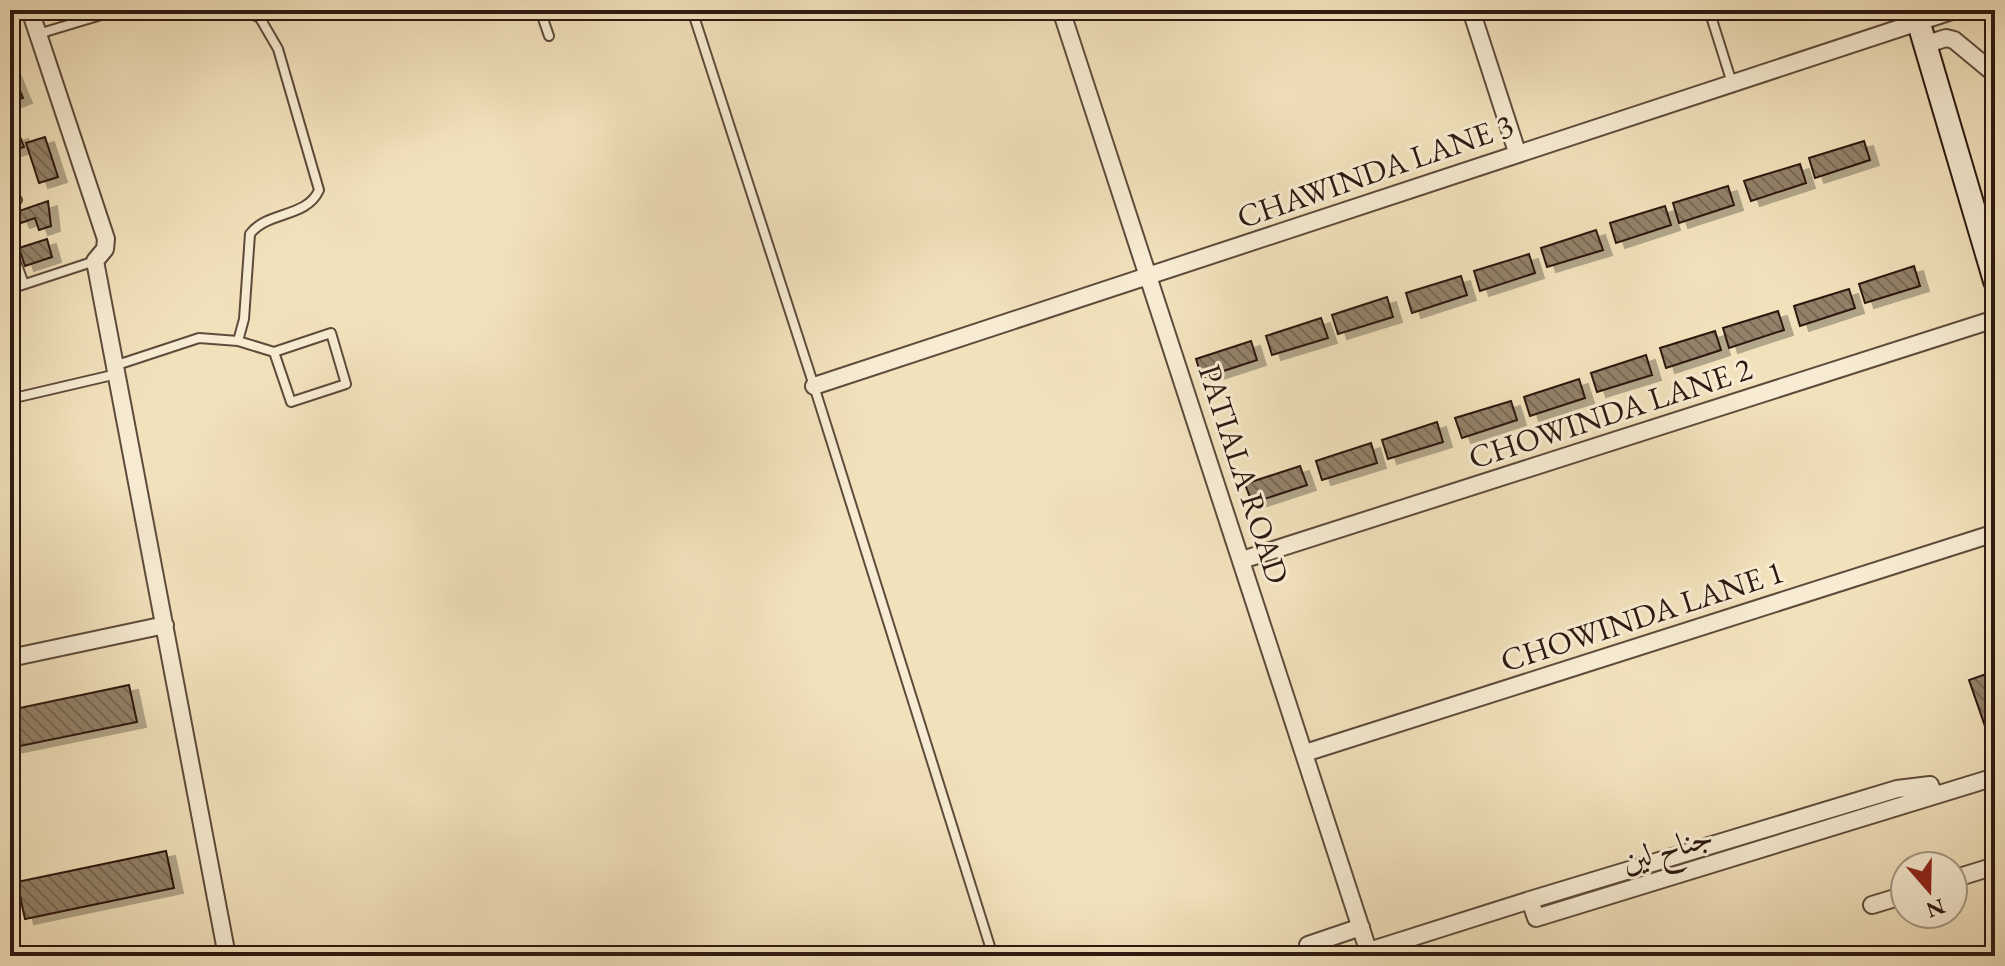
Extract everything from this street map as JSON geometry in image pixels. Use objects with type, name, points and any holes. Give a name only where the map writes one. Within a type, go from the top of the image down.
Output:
[{"type":"street","points":[[30,10],[103,230],[105,249],[95,261],[118,369],[227,956]]},
{"type":"street","name":"PATIALA ROAD","points":[[1061,10],[1370,953]]},
{"type":"street","points":[[1471,10],[1517,152]]},
{"type":"street","name":"CHAWINDA LANE 3","points":[[814,386],[1732,83],[1917,16],[1955,10]]},
{"type":"street","points":[[1917,16],[1995,281]]},
{"type":"street","points":[[1927,44],[1946,38],[1954,40],[1995,74]]},
{"type":"street","name":"CHOWINDA LANE 2","points":[[1242,560],[1995,319]]},
{"type":"street","name":"CHOWINDA LANE 1","points":[[1305,753],[1995,533]]},
{"type":"street","points":[[10,658],[165,625]]},
{"type":"street","name":"جناح لین","points":[[1370,953],[1530,900],[1536,918],[1683,863],[1799,837],[1995,777]]},
{"type":"street","points":[[1683,863],[1792,819],[1923,783],[1930,785],[1934,795]]},
{"type":"street","points":[[1792,819],[1799,837]]},
{"type":"street","points":[[1969,874],[1995,866]]},
{"type":"street","points":[[1872,905],[1889,900]]},
{"type":"street","points":[[1308,945],[1361,927]]},
{"type":"lane","points":[[38,34],[118,10]]},
{"type":"lane","points":[[238,341],[244,319],[250,234],[256,226],[306,206],[315,200],[319,190],[274,39],[260,18],[243,10]]},
{"type":"lane","points":[[540,10],[549,36]]},
{"type":"lane","points":[[692,10],[993,956]]},
{"type":"lane","points":[[1709,10],[1732,83]]},
{"type":"lane","points":[[10,246],[24,284]]},
{"type":"lane","points":[[10,289],[95,261]]},
{"type":"lane","points":[[10,399],[118,369],[199,338],[238,341],[274,352],[331,333],[346,384],[291,402],[274,352]]},
{"type":"lane","points":[[513,956],[524,952],[525,956]]},
{"type":"building","points":[[10,67],[23,98],[10,103]]},
{"type":"building","points":[[19,134],[24,147],[10,152],[10,137]]},
{"type":"building","points":[[45,137],[58,177],[39,183],[26,143]]},
{"type":"building","points":[[1864,141],[1870,160],[1815,178],[1809,158]]},
{"type":"building","points":[[1800,164],[1806,183],[1751,201],[1744,181]]},
{"type":"building","points":[[1728,186],[1734,205],[1679,223],[1673,203]]},
{"type":"building","points":[[48,201],[51,226],[39,230],[35,218],[21,223],[16,212]]},
{"type":"building","points":[[1665,206],[1671,225],[1616,243],[1610,223]]},
{"type":"building","points":[[1596,230],[1603,250],[1547,267],[1541,248]]},
{"type":"building","points":[[47,239],[52,257],[25,266],[19,248]]},
{"type":"building","points":[[1529,254],[1535,273],[1480,291],[1474,271]]},
{"type":"building","points":[[1914,266],[1920,286],[1865,303],[1859,284]]},
{"type":"building","points":[[1461,276],[1467,295],[1412,313],[1406,293]]},
{"type":"building","points":[[1849,289],[1855,308],[1800,326],[1794,306]]},
{"type":"building","points":[[1387,297],[1393,317],[1338,334],[1332,315]]},
{"type":"building","points":[[1778,311],[1784,330],[1729,348],[1723,328]]},
{"type":"building","points":[[1321,318],[1328,338],[1272,355],[1266,336]]},
{"type":"building","points":[[1715,331],[1721,350],[1666,368],[1660,348]]},
{"type":"building","points":[[1251,341],[1257,360],[1202,378],[1196,359]]},
{"type":"building","points":[[1646,355],[1652,375],[1597,392],[1591,373]]},
{"type":"building","points":[[1579,379],[1585,398],[1530,416],[1524,397]]},
{"type":"building","points":[[1511,401],[1517,420],[1462,438],[1455,418]]},
{"type":"building","points":[[1437,422],[1443,442],[1388,459],[1382,440]]},
{"type":"building","points":[[1371,443],[1377,463],[1322,480],[1316,461]]},
{"type":"building","points":[[1300,466],[1307,485],[1252,503],[1245,484]]},
{"type":"building","points":[[1995,671],[1995,755],[1969,680]]},
{"type":"building","points":[[129,685],[137,722],[10,748],[10,710]]},
{"type":"building","points":[[166,851],[174,888],[25,919],[17,882]]}]
